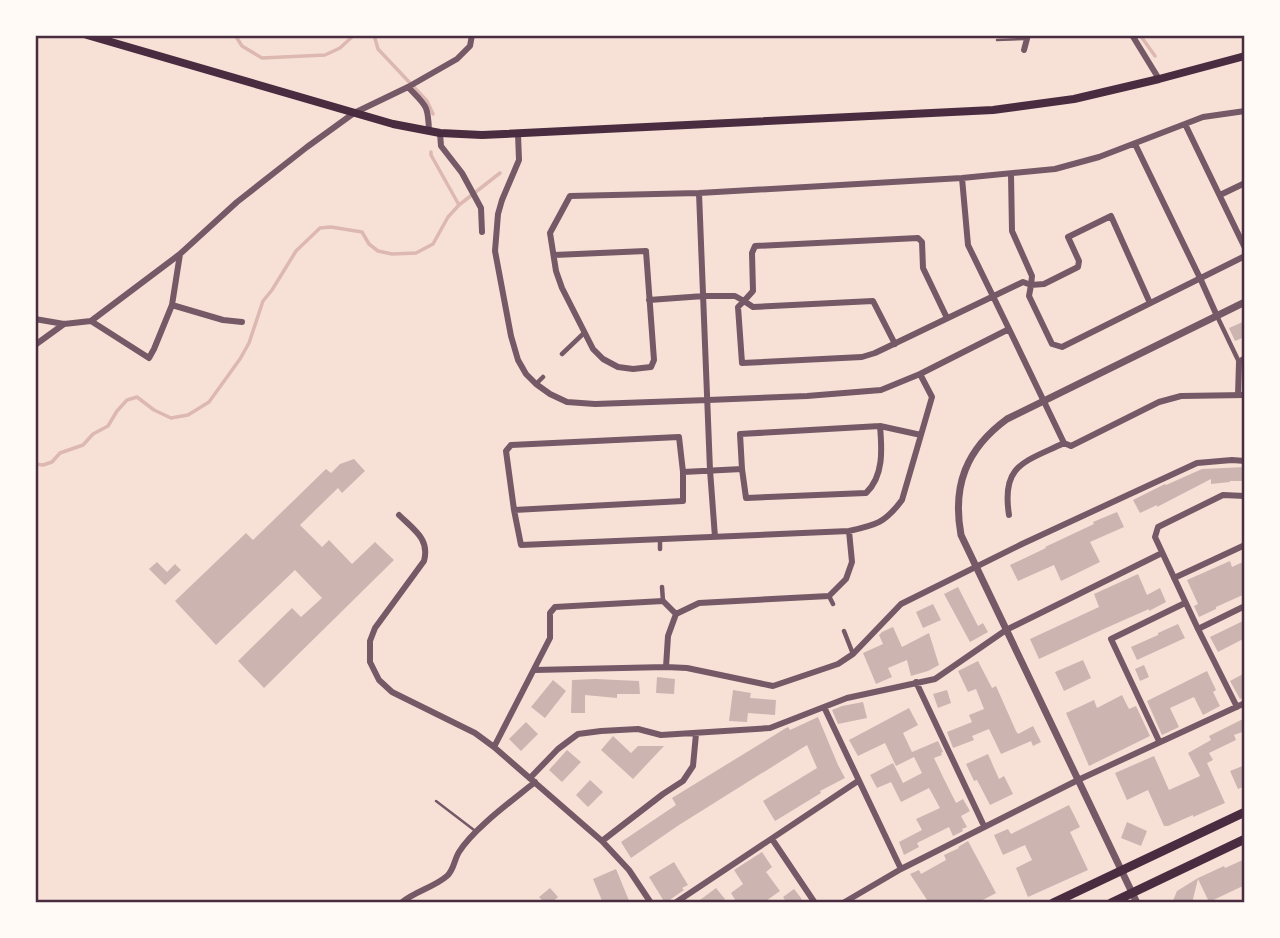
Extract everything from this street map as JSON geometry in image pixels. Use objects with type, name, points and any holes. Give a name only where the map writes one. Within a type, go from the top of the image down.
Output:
[{"type":"main road","points":[[87,35],[393,124],[440,133],[482,135],[993,110],[1074,99],[1245,56]]},
{"type":"main road","points":[[1053,903],[1245,812]]},
{"type":"main road","points":[[1111,903],[1135,898],[1245,839]]},
{"type":"street","points":[[35,319],[64,324],[91,321],[180,254],[262,182],[354,113],[408,88],[457,59],[470,46],[472,35]]},
{"type":"street","points":[[1132,35],[1160,79]]},
{"type":"street","points":[[1024,50],[1027,37]]},
{"type":"street","points":[[408,88],[425,105],[429,131]]},
{"type":"street","points":[[554,255],[646,251],[654,360],[651,368],[618,367],[603,359],[593,349],[562,288],[556,271],[550,233],[570,196],[699,193],[962,178],[1055,169],[1099,157],[1203,117],[1245,111]]},
{"type":"street","points":[[1185,124],[1245,248]]},
{"type":"street","points":[[440,133],[441,146],[462,173],[481,208],[482,232]]},
{"type":"street","points":[[518,134],[519,160],[498,214],[495,251],[518,360],[536,384],[567,402],[580,404],[708,400],[881,390],[920,374],[1009,329]]},
{"type":"street","points":[[962,178],[968,245],[1042,401],[1064,443],[1071,446],[1160,402],[1181,396],[1241,395],[1242,360],[1217,316],[1135,144]]},
{"type":"street","points":[[1011,174],[1012,231],[1032,276],[1028,296],[1052,344],[1062,346],[1245,256]]},
{"type":"street","points":[[1220,195],[1245,183]]},
{"type":"street","points":[[699,193],[715,537]]},
{"type":"street","points":[[947,318],[923,268],[922,242],[918,238],[755,246],[752,253],[753,291],[738,307],[742,363],[875,353],[1023,282],[1031,285],[1044,284],[1078,267],[1079,261],[1068,237],[1111,216],[1150,303]]},
{"type":"street","points":[[91,321],[149,358],[172,305],[180,254]]},
{"type":"street","points":[[649,300],[735,296],[753,307],[873,300],[895,344]]},
{"type":"street","points":[[1135,898],[961,535],[958,516],[961,477],[977,446],[1007,419],[1245,302]]},
{"type":"street","points":[[172,305],[223,320],[242,322]]},
{"type":"street","points":[[35,345],[64,324]]},
{"type":"street","points":[[562,354],[584,333]]},
{"type":"street","points":[[514,510],[683,501],[679,437],[511,445],[506,451],[514,510],[521,545],[849,531],[873,526],[883,521],[902,500],[932,397],[920,374]]},
{"type":"street","points":[[536,384],[543,377]]},
{"type":"street","points":[[880,426],[883,454],[874,486],[866,493],[746,498],[740,434],[880,426],[921,436]]},
{"type":"street","points":[[1009,515],[1006,498],[1012,474],[1022,463],[1064,443]]},
{"type":"street","points":[[534,670],[687,668],[773,686],[838,664],[853,654],[901,604],[1022,544],[1197,463],[1245,461]]},
{"type":"street","points":[[682,472],[742,468]]},
{"type":"street","points":[[1237,707],[1155,537],[1158,527],[1223,495],[1245,496]]},
{"type":"street","points":[[399,515],[426,544],[427,551],[424,561],[375,628],[370,641],[370,662],[379,680],[392,692],[475,733],[494,747],[602,841],[629,870],[651,903]]},
{"type":"street","points":[[666,667],[668,636],[676,614],[699,603],[830,596],[846,579],[852,562],[849,531]]},
{"type":"street","points":[[660,539],[660,549]]},
{"type":"street","points":[[1174,578],[1245,545]]},
{"type":"street","points":[[401,903],[411,894],[437,884],[451,873],[458,852],[532,780],[558,749],[578,734],[638,729],[661,736],[770,728],[848,698],[935,679],[1006,630],[1162,553]]},
{"type":"street","points":[[662,587],[663,601],[676,614]]},
{"type":"street","points":[[830,596],[833,604]]},
{"type":"street","points":[[494,747],[550,638],[550,613],[555,607],[663,601]]},
{"type":"street","points":[[1159,741],[1111,639],[1185,603]]},
{"type":"street","points":[[1198,629],[1245,606]]},
{"type":"street","points":[[844,631],[853,654]]},
{"type":"street","points":[[916,682],[984,826]]},
{"type":"street","points":[[843,903],[984,826],[1159,741],[1245,703]]},
{"type":"street","points":[[824,707],[901,869]]},
{"type":"street","points":[[602,841],[683,781],[693,766],[696,734]]},
{"type":"street","points":[[676,903],[858,781]]},
{"type":"street","points":[[772,839],[815,903]]},
{"type":"lane","points":[[997,40],[1027,37]]},
{"type":"lane","points":[[436,801],[477,832]]},
{"type":"building","points":[[1245,321],[1245,337],[1235,341],[1229,328]]},
{"type":"building","points":[[354,459],[365,471],[342,493],[338,488],[300,525],[322,547],[329,540],[352,564],[375,542],[394,560],[264,688],[238,661],[292,608],[301,617],[322,598],[295,570],[216,645],[175,601],[246,533],[253,540],[326,469],[331,473],[340,464]]},
{"type":"building","points":[[1245,467],[1245,481],[1211,484],[1211,479],[1140,513],[1133,500],[1202,469]]},
{"type":"building","points":[[1117,512],[1124,527],[1090,542],[1100,562],[1061,581],[1054,565],[1018,581],[1010,565]]},
{"type":"building","points":[[1230,561],[1232,567],[1245,561],[1245,594],[1199,617],[1194,606],[1198,604],[1187,580]]},
{"type":"building","points":[[157,562],[167,572],[175,564],[181,570],[165,585],[149,569]]},
{"type":"building","points":[[1138,574],[1147,595],[1160,588],[1166,602],[1039,659],[1030,639],[1099,607],[1094,594]]},
{"type":"building","points":[[958,587],[978,626],[983,623],[988,632],[970,642],[944,594]]},
{"type":"building","points":[[933,604],[941,620],[923,628],[916,612]]},
{"type":"building","points":[[1245,620],[1245,638],[1218,652],[1210,637]]},
{"type":"building","points":[[1178,624],[1185,638],[1137,660],[1131,647]]},
{"type":"building","points":[[893,627],[902,647],[929,633],[939,665],[911,676],[907,660],[888,668],[892,677],[876,684],[863,653],[883,644],[879,635]]},
{"type":"building","points":[[1083,660],[1091,678],[1064,691],[1055,672]]},
{"type":"building","points":[[978,661],[992,688],[996,686],[1018,734],[1033,726],[1041,742],[1033,746],[1031,741],[1001,754],[989,729],[972,736],[974,740],[953,748],[947,732],[972,722],[969,715],[984,709],[976,689],[968,692],[958,671]]},
{"type":"building","points":[[1144,665],[1149,677],[1140,681],[1135,669]]},
{"type":"building","points":[[1207,671],[1220,706],[1203,715],[1194,697],[1170,708],[1179,727],[1162,735],[1147,701]]},
{"type":"building","points":[[1245,673],[1245,697],[1240,699],[1230,681]]},
{"type":"building","points":[[657,677],[675,679],[674,694],[656,693]]},
{"type":"building","points":[[553,680],[566,691],[545,718],[531,707]]},
{"type":"building","points":[[572,680],[639,681],[640,694],[617,694],[617,698],[585,695],[585,713],[571,713]]},
{"type":"building","points":[[733,690],[751,693],[750,698],[776,700],[775,715],[748,713],[747,722],[729,721]]},
{"type":"building","points":[[947,690],[951,703],[938,708],[933,694]]},
{"type":"building","points":[[1122,695],[1129,709],[1136,706],[1150,736],[1089,766],[1066,713],[1094,700],[1097,708]]},
{"type":"building","points":[[863,702],[867,718],[838,724],[832,710]]},
{"type":"building","points":[[909,708],[918,725],[903,733],[912,752],[938,741],[943,752],[934,758],[956,803],[963,799],[970,811],[961,816],[967,827],[962,829],[963,831],[953,836],[949,827],[917,843],[919,847],[904,855],[899,842],[922,830],[916,819],[940,808],[929,788],[901,802],[891,782],[877,788],[870,775],[893,763],[903,783],[922,773],[914,757],[896,766],[885,743],[858,756],[849,740]]},
{"type":"building","points":[[818,717],[845,778],[775,821],[763,801],[817,768],[807,745],[631,858],[621,842],[676,805],[672,798],[786,728],[790,730]]},
{"type":"building","points":[[1245,718],[1245,731],[1234,735],[1236,740],[1209,753],[1213,760],[1207,763],[1225,803],[1164,826],[1148,790],[1127,800],[1115,773],[1154,756],[1169,790],[1200,776],[1188,753],[1211,740],[1209,736]]},
{"type":"building","points":[[526,722],[538,734],[521,751],[509,739]]},
{"type":"building","points":[[613,736],[631,753],[638,746],[664,746],[633,779],[601,750]]},
{"type":"building","points":[[567,750],[581,762],[562,782],[549,770]]},
{"type":"building","points":[[988,754],[999,779],[1004,776],[1013,794],[990,805],[966,764]]},
{"type":"building","points":[[1245,765],[1245,786],[1238,789],[1230,771]]},
{"type":"building","points":[[590,780],[603,792],[588,807],[576,795]]},
{"type":"building","points":[[1069,805],[1080,827],[1070,832],[1088,870],[1028,897],[1016,868],[1032,860],[1025,845],[1003,855],[994,835],[1008,829],[1011,834]]},
{"type":"building","points":[[1127,822],[1147,831],[1141,846],[1121,838]]},
{"type":"building","points":[[968,841],[996,893],[977,903],[929,903],[910,874],[919,870],[921,874],[946,860],[944,855]]},
{"type":"building","points":[[762,852],[772,867],[766,872],[780,891],[763,903],[737,903],[731,893],[743,884],[734,870]]},
{"type":"building","points":[[1245,859],[1245,885],[1209,902],[1198,879],[1192,903],[1172,903],[1177,891],[1198,878]]},
{"type":"building","points":[[674,862],[688,885],[669,903],[665,903],[649,877]]},
{"type":"building","points":[[616,869],[630,903],[603,903],[593,879]]},
{"type":"building","points":[[550,888],[558,897],[551,903],[545,903],[539,897]]},
{"type":"building","points":[[716,888],[725,899],[720,903],[696,903]]},
{"type":"building","points":[[794,889],[803,903],[787,903],[783,897]]},
{"type":"waterway","points":[[235,35],[242,46],[262,58],[325,55],[340,48],[354,35]]},
{"type":"waterway","points":[[374,35],[378,49],[427,101],[433,114]]},
{"type":"waterway","points":[[1140,35],[1155,56]]},
{"type":"waterway","points":[[431,152],[459,205]]},
{"type":"waterway","points":[[35,464],[52,462],[60,453],[83,445],[93,434],[108,426],[127,400],[137,397],[154,410],[171,418],[188,415],[209,402],[249,343],[263,301],[296,251],[320,228],[362,232],[369,244],[378,251],[392,254],[416,253],[433,244],[448,217],[459,205],[500,173]]}]
